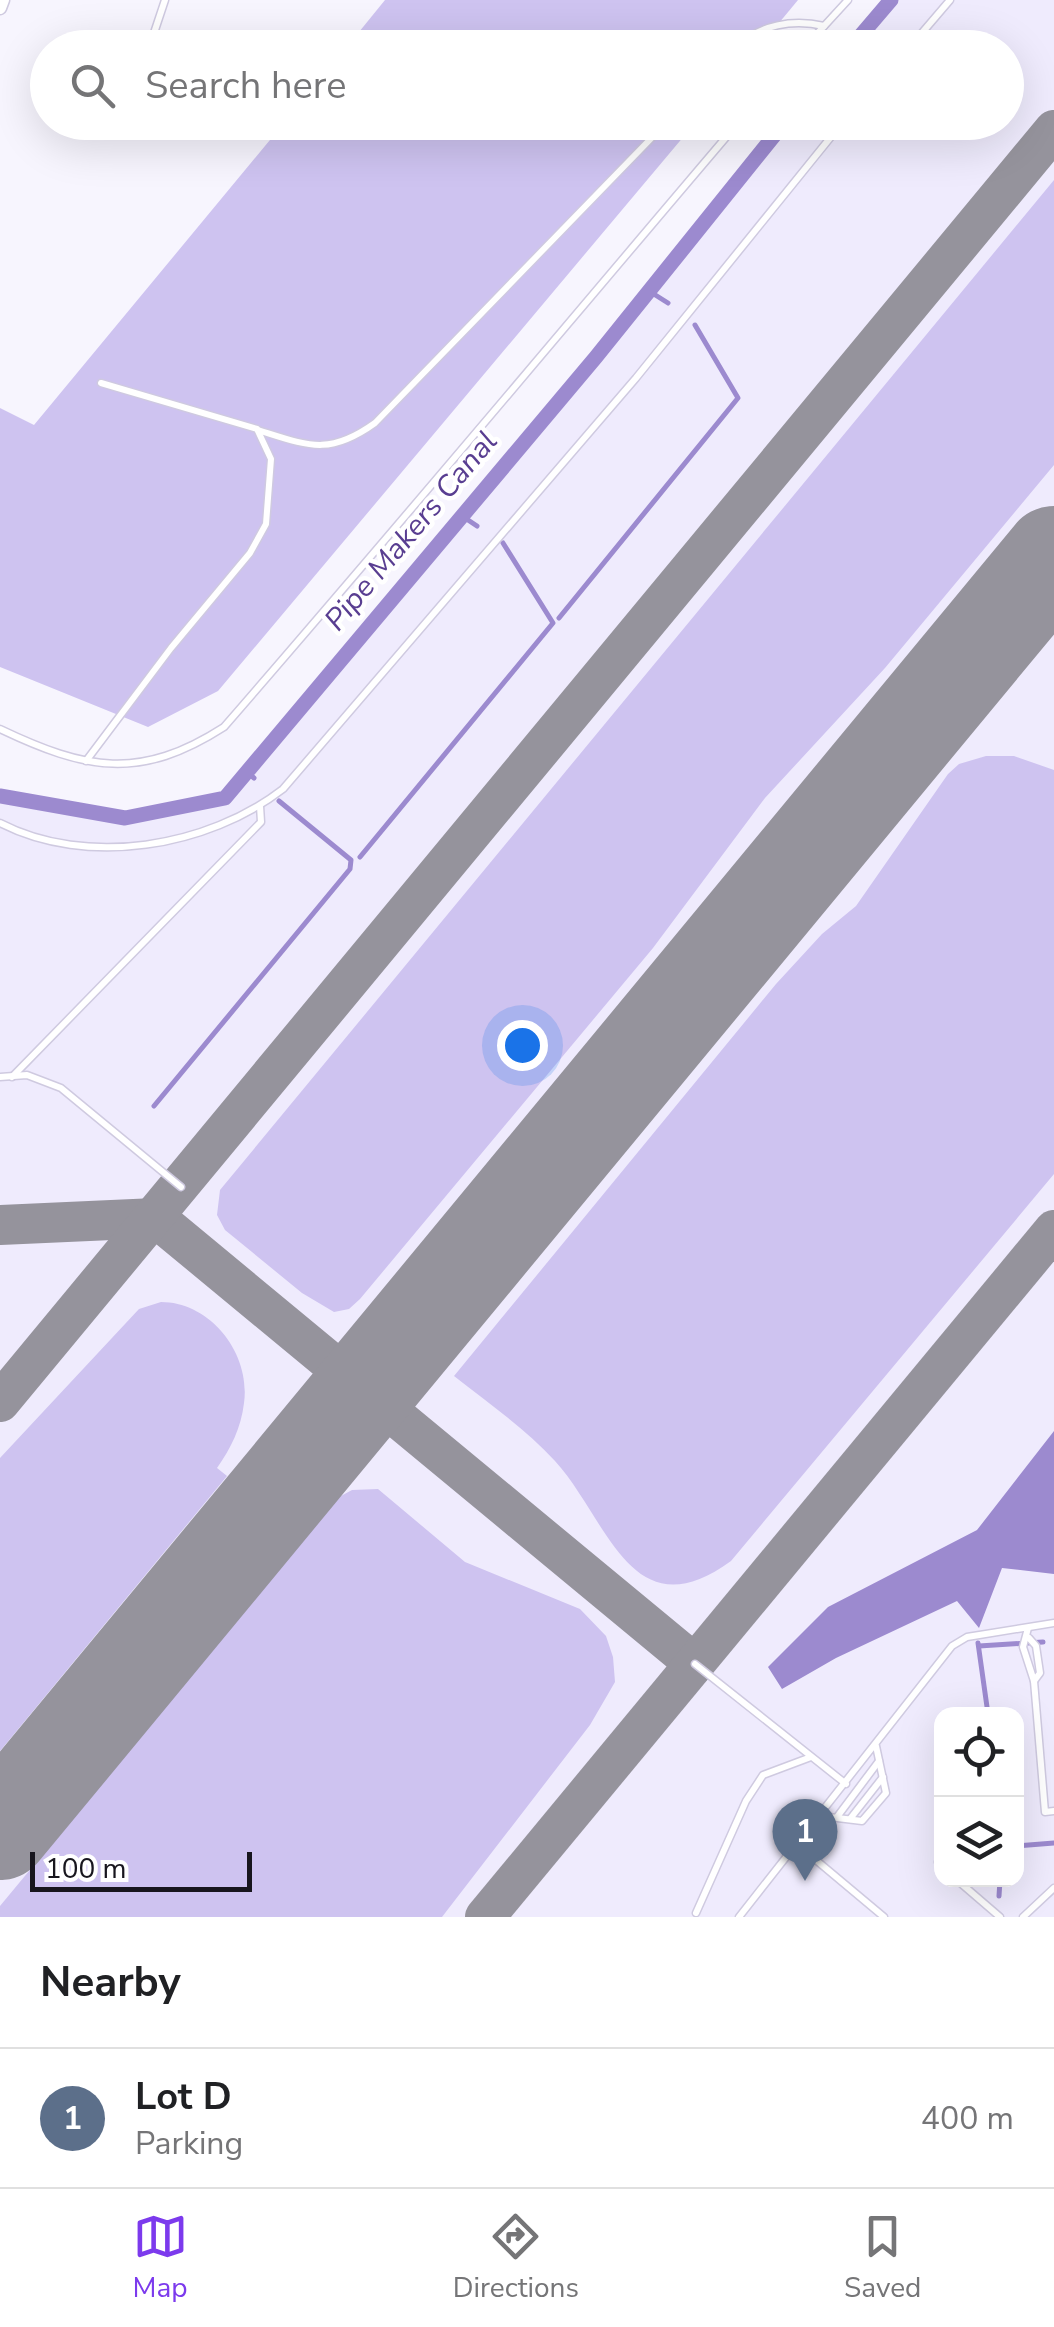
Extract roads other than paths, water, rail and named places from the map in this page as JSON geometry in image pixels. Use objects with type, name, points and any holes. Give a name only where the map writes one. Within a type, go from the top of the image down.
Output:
[{"type":"street","points":[[0,8],[2,0]]},
{"type":"lane","points":[[155,30],[165,0]]},
{"type":"lane","points":[[820,30],[848,0]]},
{"type":"lane","points":[[924,30],[950,0]]},
{"type":"lane","points":[[766,30],[797,20],[824,26]]},
{"type":"lane","points":[[101,383],[306,445],[346,444],[375,423],[650,140]]},
{"type":"lane","points":[[0,729],[104,766],[150,761],[192,747],[224,727],[508,392],[574,322],[724,140]]},
{"type":"lane","points":[[0,823],[40,837],[113,849],[194,834],[260,806],[283,789],[636,378],[828,140]]},
{"type":"lane","points":[[86,761],[170,648],[250,554],[266,524],[271,459],[257,429]]},
{"type":"lane","points":[[12,1077],[155,926],[230,857],[260,822],[260,806]]},
{"type":"lane","points":[[0,1076],[37,1077],[61,1088],[182,1187]]},
{"type":"lane","points":[[740,1917],[952,1646],[967,1637],[1054,1623]]},
{"type":"lane","points":[[1028,1628],[1023,1647],[1034,1681],[1045,1812],[1054,1812]]},
{"type":"lane","points":[[696,1664],[846,1784]]},
{"type":"lane","points":[[821,1816],[862,1821],[876,1807],[886,1793],[876,1744]]},
{"type":"lane","points":[[696,1913],[746,1801],[763,1776],[811,1757]]},
{"type":"lane","points":[[836,1818],[880,1760]]},
{"type":"lane","points":[[850,1820],[883,1776]]},
{"type":"lane","points":[[798,1845],[884,1917]]},
{"type":"lane","points":[[965,1887],[1000,1917]]},
{"type":"lane","points":[[1023,1917],[1054,1888]]},
{"type":"waterway","name":"Pipe Makers Canal","points":[[865,30],[891,0]]},
{"type":"waterway","name":"Pipe Makers Canal","points":[[0,796],[125,818],[225,798],[596,357],[771,140]]},
{"type":"waterway","points":[[649,291],[668,303]]},
{"type":"waterway","points":[[559,618],[738,398],[695,325]]},
{"type":"waterway","points":[[462,516],[477,526]]},
{"type":"waterway","points":[[360,857],[553,623],[503,543]]},
{"type":"waterway","points":[[247,772],[254,778]]},
{"type":"waterway","points":[[154,1106],[350,869],[351,860],[279,801]]},
{"type":"waterway","points":[[979,1646],[1043,1642]]},
{"type":"waterway","points":[[978,1643],[987,1707]]},
{"type":"waterway","points":[[1024,1845],[1054,1843]]},
{"type":"waterway","points":[[999,1896],[1000,1887]]},
{"type":"place","name":"Lot D","points":[[805,1881]]}]
